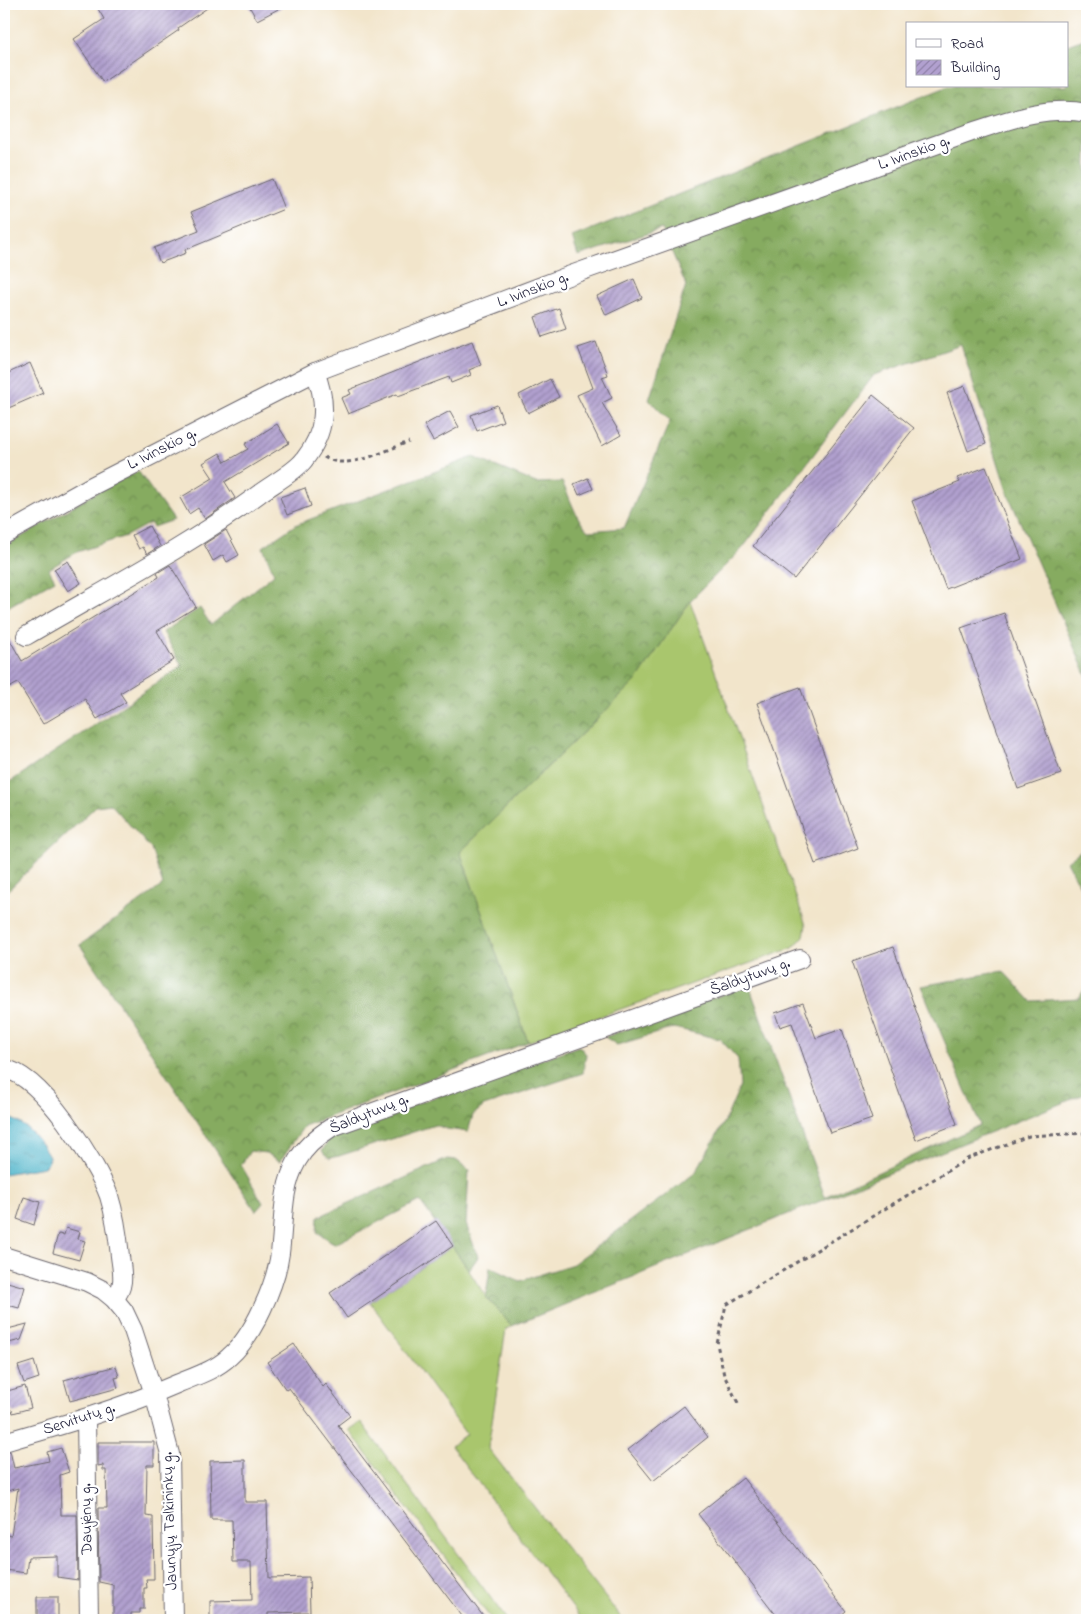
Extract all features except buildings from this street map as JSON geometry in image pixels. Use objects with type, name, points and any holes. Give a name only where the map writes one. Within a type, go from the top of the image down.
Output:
[{"type":"street","name":"L. Ivinskio g.","points":[[4,535],[96,483],[315,372],[568,276],[987,127],[1046,111],[1087,113]]},
{"type":"street","points":[[26,636],[219,524],[304,461],[322,428],[324,414],[321,386],[315,372]]},
{"type":"street","name":"Šaldytuvų g.","points":[[154,1394],[215,1368],[230,1356],[240,1344],[259,1315],[272,1288],[280,1255],[287,1186],[297,1161],[314,1140],[332,1127],[800,959]]},
{"type":"street","points":[[4,1069],[9,1069],[29,1082],[47,1099],[73,1130],[94,1164],[109,1195],[118,1236],[123,1284],[120,1292],[114,1299]]},
{"type":"street","points":[[4,1256],[88,1282],[114,1299],[124,1311],[133,1330],[154,1394]]},
{"type":"street","name":"Servitutų g.","points":[[4,1442],[86,1418],[154,1394]]},
{"type":"street","name":"Jaunųjų Talkininkų g.","points":[[154,1394],[170,1454],[173,1620]]},
{"type":"street","name":"Daujėnų g.","points":[[86,1418],[89,1620]]},
{"type":"path","points":[[310,449],[330,462],[351,462],[409,442]]},
{"type":"path","points":[[738,1403],[724,1375],[718,1344],[726,1306],[969,1158],[1029,1136],[1087,1133]]},
{"type":"green space","points":[[1087,38],[1087,677],[1008,494],[961,345],[874,375],[742,549],[690,601],[637,680],[460,852],[528,1042],[304,1126],[280,1161],[266,1153],[250,1151],[241,1165],[263,1203],[256,1211],[80,945],[163,885],[151,849],[111,804],[96,806],[4,894],[4,786],[182,666],[163,632],[200,608],[211,625],[274,574],[263,547],[295,525],[473,457],[536,483],[562,482],[576,514],[588,531],[624,528],[670,421],[649,400],[686,285],[662,229],[578,256],[572,237],[944,88],[1068,88],[1068,45]]},
{"type":"green space","points":[[138,471],[173,520],[153,527],[150,523],[126,536],[77,552],[49,569],[55,580],[11,605],[4,612],[4,547],[104,488]]},
{"type":"green space","points":[[690,601],[806,925],[804,936],[793,948],[528,1042],[460,852],[637,680]]},
{"type":"green space","points":[[1087,846],[1087,899],[1067,861]]},
{"type":"green space","points":[[1003,971],[1031,1001],[1079,998],[1087,985],[1087,1093],[512,1326],[486,1297],[490,1267],[520,1281],[573,1264],[695,1173],[725,1121],[740,1086],[738,1059],[720,1039],[674,1028],[617,1045],[605,1037],[749,985],[825,1197],[980,1125],[921,986]]},
{"type":"green space","points":[[579,1046],[586,1054],[583,1073],[484,1106],[473,1115],[468,1132],[435,1125],[339,1156],[329,1158],[322,1151],[330,1138],[350,1127]]},
{"type":"green space","points":[[447,1159],[456,1160],[469,1170],[466,1224],[478,1257],[469,1270],[420,1201],[335,1244],[317,1232],[318,1217]]},
{"type":"green space","points":[[453,1246],[486,1297],[512,1326],[506,1329],[488,1448],[623,1620],[582,1620],[451,1446],[466,1434],[370,1302]]},
{"type":"green space","points":[[361,1422],[507,1620],[492,1620],[349,1430]]},
{"type":"water","points":[[4,1117],[24,1126],[41,1143],[49,1156],[48,1163],[44,1167],[4,1174]]}]
